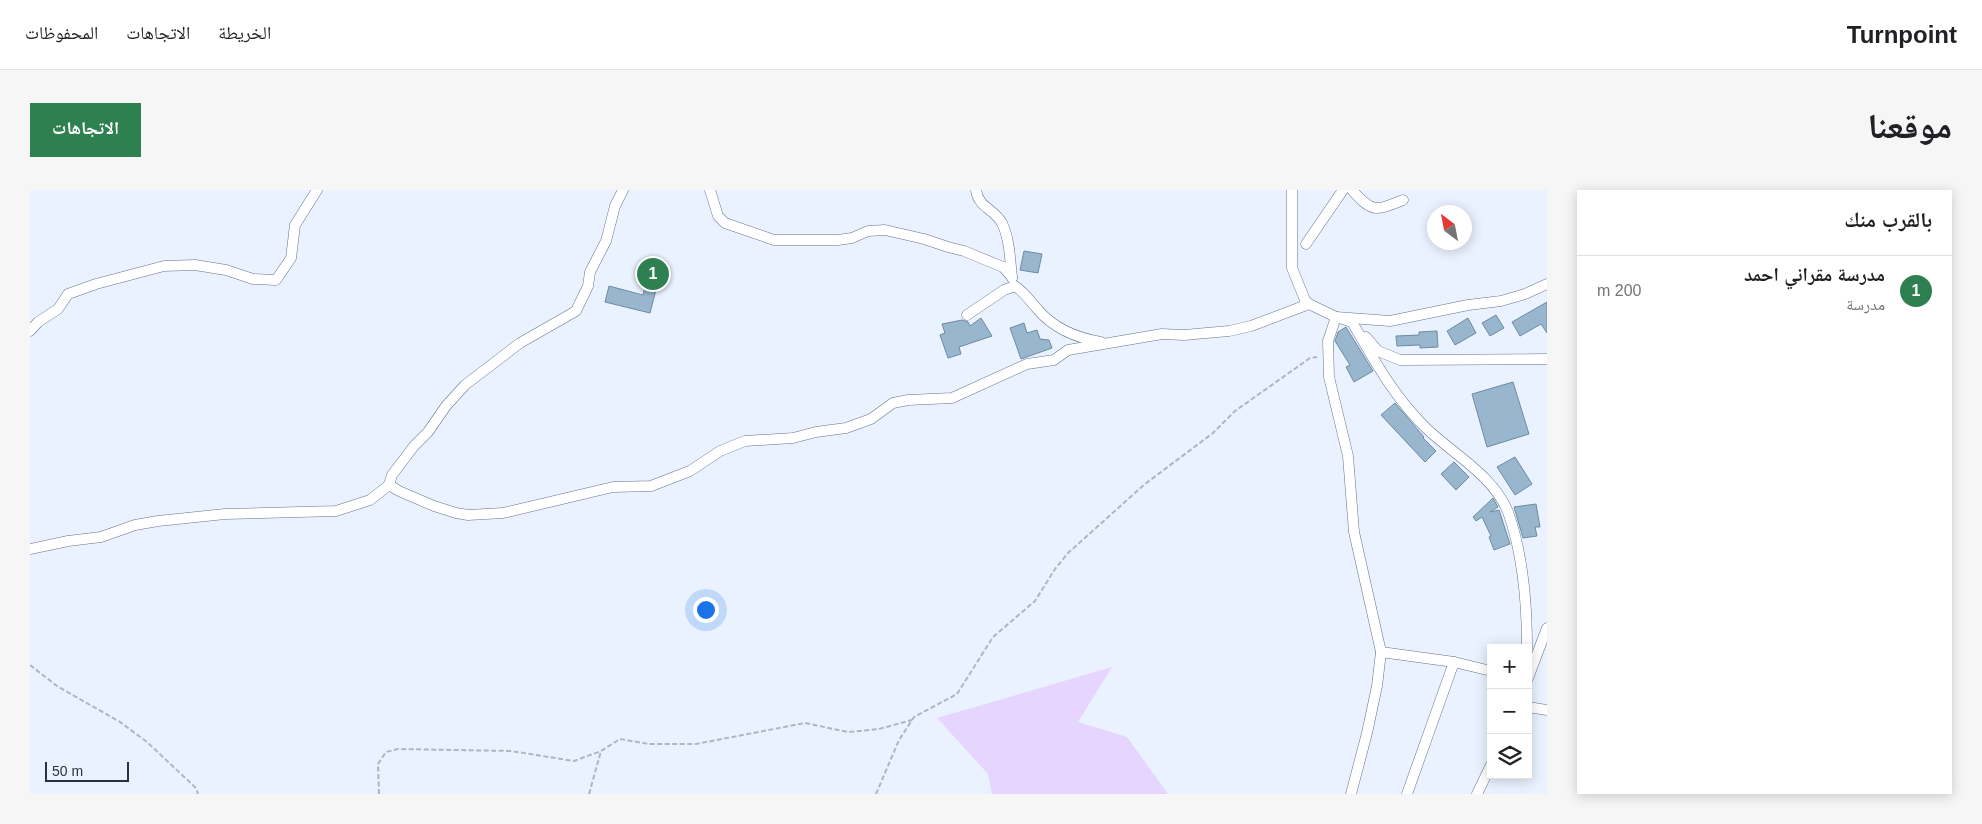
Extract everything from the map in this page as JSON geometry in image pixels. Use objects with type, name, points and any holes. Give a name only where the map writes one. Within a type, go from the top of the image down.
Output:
[{"type":"street","points":[[30,331],[38,322],[58,309],[68,294],[96,284],[164,266],[195,265],[226,270],[253,279],[276,280],[291,258],[295,225],[316,190]]},
{"type":"street","points":[[30,549],[100,537],[135,525],[158,521],[225,514],[336,511],[370,500],[390,485],[392,475],[464,385],[520,343],[576,311],[588,286],[590,272],[606,241],[615,206],[622,190]]},
{"type":"street","points":[[710,190],[714,208],[718,216],[725,223],[774,240],[838,240],[852,238],[868,232],[885,230],[964,251],[1004,267],[1014,282],[1046,318],[1060,329],[1083,339],[1107,342]]},
{"type":"street","points":[[976,190],[982,205],[994,213],[1002,224],[1008,244],[1014,282]]},
{"type":"street","points":[[1292,190],[1292,268],[1304,300],[1336,318],[1352,322],[1378,351],[1400,360],[1547,359]]},
{"type":"street","points":[[1306,244],[1343,190]]},
{"type":"street","points":[[1352,190],[1364,204],[1372,208],[1381,209],[1403,200]]},
{"type":"street","points":[[967,315],[1014,282]]},
{"type":"street","points":[[1336,318],[1390,321],[1468,305],[1501,302],[1547,284]]},
{"type":"street","points":[[390,485],[399,491],[434,506],[468,515],[503,513],[613,487],[651,486],[690,470],[720,451],[745,441],[793,438],[816,432],[846,428],[871,418],[892,403],[908,400],[952,398],[1027,364],[1054,360],[1068,350],[1162,334],[1184,335],[1251,326],[1309,304]]},
{"type":"street","points":[[1336,318],[1328,341],[1329,377],[1348,456],[1354,532],[1381,652],[1377,686],[1351,794]]},
{"type":"street","points":[[1352,322],[1385,380],[1426,428],[1491,485],[1507,511],[1520,559],[1527,644]]},
{"type":"street","points":[[1532,667],[1547,628]]},
{"type":"street","points":[[1381,652],[1454,662],[1487,670]]},
{"type":"street","points":[[1407,794],[1454,662]]},
{"type":"street","points":[[1532,708],[1547,710]]},
{"type":"street","points":[[1477,794],[1487,773]]},
{"type":"path","points":[[876,794],[900,740],[914,717],[957,694],[993,636],[1035,601],[1055,569],[1068,553],[1145,484],[1213,433],[1235,412],[1310,358],[1329,355]]},
{"type":"path","points":[[30,665],[56,686],[120,722],[147,742],[196,788],[198,794]]},
{"type":"path","points":[[379,794],[378,764],[386,752],[398,750],[510,751],[574,761],[620,739],[649,744],[696,744],[804,723],[848,732],[879,729],[912,720]]},
{"type":"path","points":[[589,794],[600,750]]},
{"type":"shaded area","points":[[1112,667],[1078,722],[1127,737],[1168,794],[992,794],[988,774],[937,718]]},
{"type":"building","points":[[1024,251],[1042,254],[1038,273],[1020,270]]},
{"type":"building","points":[[650,264],[666,267],[662,283],[658,282],[650,313],[605,302],[609,286],[643,295]]},
{"type":"building","points":[[1547,302],[1547,333],[1541,324],[1520,336],[1512,322]]},
{"type":"building","points":[[1496,315],[1504,328],[1490,336],[1482,323]]},
{"type":"building","points":[[981,318],[992,336],[959,347],[961,354],[948,358],[940,335],[945,333],[942,324],[962,320],[968,322],[970,326]]},
{"type":"building","points":[[1468,318],[1476,333],[1455,345],[1447,331]]},
{"type":"building","points":[[1024,323],[1027,333],[1037,330],[1040,339],[1049,340],[1052,348],[1021,359],[1010,328]]},
{"type":"building","points":[[1346,327],[1373,371],[1354,382],[1346,367],[1350,365],[1335,341],[1338,332]]},
{"type":"building","points":[[1437,331],[1438,347],[1420,348],[1420,345],[1397,346],[1396,336],[1419,335],[1419,332]]},
{"type":"building","points":[[1513,382],[1529,434],[1487,447],[1472,394]]},
{"type":"building","points":[[1395,403],[1436,451],[1425,462],[1381,415]]},
{"type":"building","points":[[1515,457],[1532,484],[1515,495],[1497,467]]},
{"type":"building","points":[[1454,462],[1469,477],[1456,490],[1441,474]]},
{"type":"building","points":[[1493,498],[1498,507],[1490,512],[1499,510],[1510,544],[1494,550],[1489,537],[1491,536],[1482,517],[1476,521],[1473,517]]},
{"type":"building","points":[[1536,504],[1540,527],[1535,527],[1537,536],[1523,538],[1514,507]]},
{"type":"place","name":"مدرسة مقراني احمد","points":[[653,274]]}]
